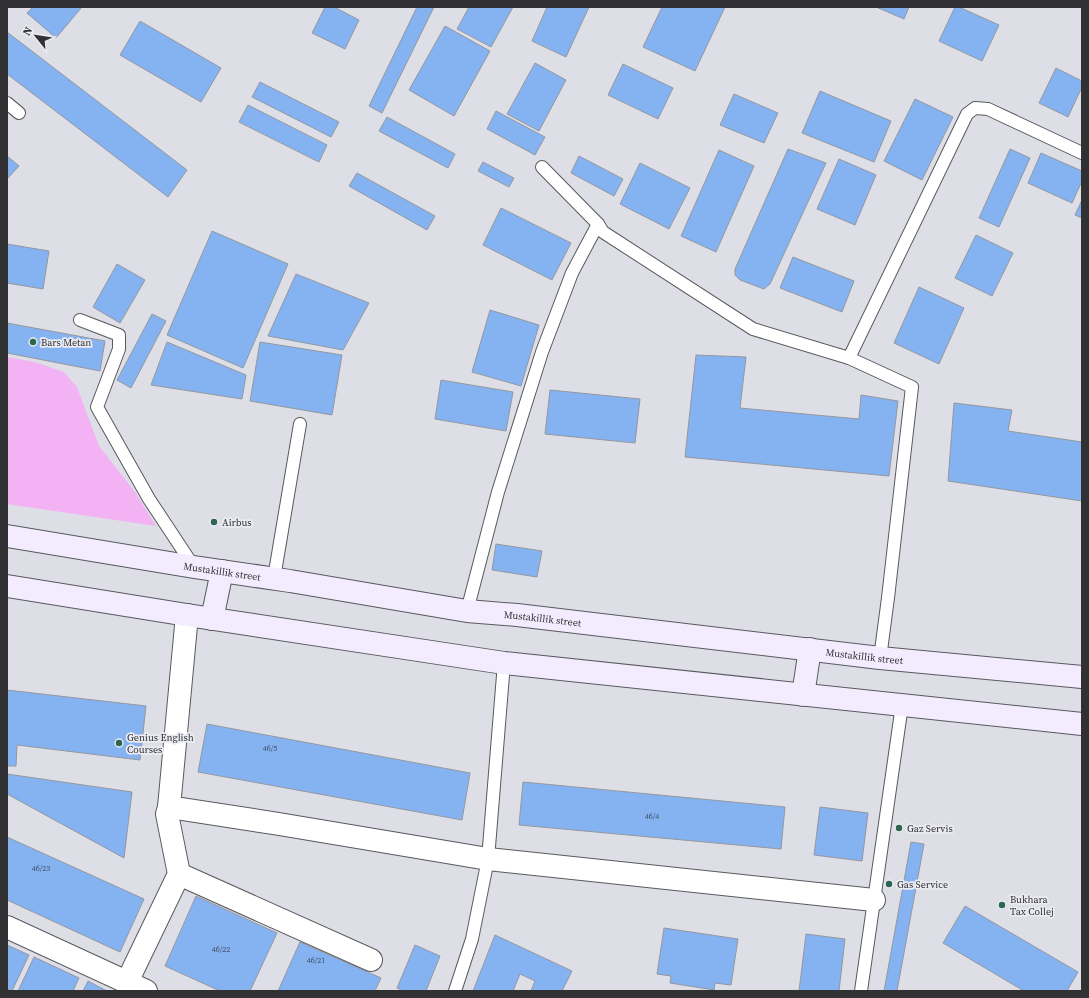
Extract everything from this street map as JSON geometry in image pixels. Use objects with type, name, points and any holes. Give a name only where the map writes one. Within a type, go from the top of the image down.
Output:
[{"type":"main road","name":"Mustakillik street","points":[[7,536],[468,610],[880,658],[1082,677]]},
{"type":"main road","points":[[212,619],[222,571]]},
{"type":"main road","points":[[7,586],[504,664],[1082,724]]},
{"type":"main road","points":[[803,695],[810,649]]},
{"type":"street","points":[[7,927],[136,987],[179,874],[167,814],[187,615]]},
{"type":"street","points":[[169,806],[488,860],[874,900]]},
{"type":"street","points":[[179,874],[371,960]]},
{"type":"lane","points":[[7,103],[19,113]]},
{"type":"lane","points":[[850,358],[967,114],[975,108],[988,109],[1082,152]]},
{"type":"lane","points":[[542,167],[598,224],[603,232],[753,329],[850,358],[912,386],[880,658]]},
{"type":"lane","points":[[468,610],[498,492],[542,352],[572,273],[598,224]]},
{"type":"lane","points":[[80,320],[119,335],[119,349],[97,407],[149,499],[194,567]]},
{"type":"lane","points":[[274,578],[300,424]]},
{"type":"lane","points":[[455,991],[472,939],[488,860],[504,664]]},
{"type":"lane","points":[[861,991],[902,705]]},
{"type":"shaded area","points":[[7,357],[35,362],[64,372],[77,387],[99,446],[135,492],[156,526],[7,504]]},
{"type":"building","points":[[33,7],[82,7],[56,38],[27,13]]},
{"type":"building","points":[[325,7],[334,7],[359,20],[345,49],[312,33]]},
{"type":"building","points":[[417,7],[434,7],[382,113],[369,106]]},
{"type":"building","points":[[469,7],[513,7],[491,47],[457,29]]},
{"type":"building","points":[[547,7],[589,7],[566,57],[532,41]]},
{"type":"building","points":[[662,7],[725,7],[695,71],[643,47]]},
{"type":"building","points":[[876,7],[909,7],[904,19]]},
{"type":"building","points":[[955,7],[959,7],[999,25],[982,61],[939,41]]},
{"type":"building","points":[[140,21],[221,68],[201,102],[120,55]]},
{"type":"building","points":[[445,26],[490,51],[454,116],[409,90]]},
{"type":"building","points":[[7,32],[187,170],[168,197],[7,74]]},
{"type":"building","points":[[535,63],[566,80],[539,131],[507,114]]},
{"type":"building","points":[[623,64],[673,88],[658,119],[608,95]]},
{"type":"building","points":[[1056,68],[1082,81],[1082,87],[1068,117],[1039,103]]},
{"type":"building","points":[[260,82],[339,122],[331,137],[252,97]]},
{"type":"building","points":[[820,91],[891,121],[874,162],[802,133]]},
{"type":"building","points":[[734,94],[778,113],[764,143],[720,125]]},
{"type":"building","points":[[915,99],[953,117],[922,180],[884,161]]},
{"type":"building","points":[[248,105],[327,145],[319,162],[239,122]]},
{"type":"building","points":[[496,111],[545,137],[535,155],[487,129]]},
{"type":"building","points":[[387,117],[455,154],[448,168],[379,131]]},
{"type":"building","points":[[788,149],[826,163],[770,284],[764,289],[740,280],[735,275],[735,269]]},
{"type":"building","points":[[1010,149],[1030,158],[999,227],[979,218]]},
{"type":"building","points":[[719,150],[754,166],[716,252],[681,236]]},
{"type":"building","points":[[1041,153],[1082,171],[1082,181],[1072,203],[1028,183]]},
{"type":"building","points":[[7,156],[19,166],[7,179]]},
{"type":"building","points":[[579,156],[623,179],[614,196],[571,173]]},
{"type":"building","points":[[839,159],[876,175],[855,225],[817,209]]},
{"type":"building","points":[[483,162],[514,178],[509,187],[478,171]]},
{"type":"building","points":[[640,163],[690,188],[669,229],[620,204]]},
{"type":"building","points":[[357,173],[435,216],[427,230],[349,186]]},
{"type":"building","points":[[1082,200],[1082,218],[1075,215]]},
{"type":"building","points":[[501,208],[571,243],[552,280],[483,245]]},
{"type":"building","points":[[212,231],[288,264],[243,368],[167,335]]},
{"type":"building","points":[[976,235],[1013,253],[992,296],[955,278]]},
{"type":"building","points":[[7,244],[49,251],[43,289],[7,283]]},
{"type":"building","points":[[793,257],[854,281],[842,312],[780,288]]},
{"type":"building","points":[[117,264],[145,280],[120,323],[93,307]]},
{"type":"building","points":[[296,274],[369,303],[343,350],[268,336]]},
{"type":"building","points":[[919,287],[964,308],[939,364],[894,343]]},
{"type":"building","points":[[490,310],[539,325],[521,386],[472,372]]},
{"type":"building","points":[[152,314],[166,321],[131,388],[117,380]]},
{"type":"building","points":[[7,323],[105,341],[100,371],[7,353]]},
{"type":"building","points":[[167,342],[246,375],[242,399],[151,385]]},
{"type":"building","points":[[260,342],[342,355],[332,415],[250,401]]},
{"type":"building","points":[[696,355],[746,357],[740,408],[859,419],[861,395],[898,401],[889,476],[685,457]]},
{"type":"building","points":[[441,380],[513,392],[506,431],[435,419]]},
{"type":"building","points":[[550,390],[640,399],[635,443],[545,434]]},
{"type":"building","points":[[954,403],[1012,410],[1008,431],[1082,442],[1082,501],[948,481]]},
{"type":"building","points":[[496,544],[542,551],[537,577],[492,570]]},
{"type":"building","points":[[7,690],[146,706],[140,760],[17,745],[16,766],[7,766]]},
{"type":"building","points":[[207,724],[470,773],[462,820],[198,772]]},
{"type":"building","points":[[7,774],[132,792],[124,858],[7,794]]},
{"type":"building","points":[[523,782],[785,807],[781,849],[519,825]]},
{"type":"building","points":[[820,807],[868,813],[862,861],[814,855]]},
{"type":"building","points":[[7,837],[144,899],[120,952],[7,900]]},
{"type":"building","points":[[911,842],[924,844],[897,991],[884,991]]},
{"type":"building","points":[[196,896],[277,933],[250,991],[220,991],[165,966]]},
{"type":"building","points":[[965,906],[1078,972],[1067,991],[1024,991],[943,943]]},
{"type":"building","points":[[664,928],[738,939],[731,985],[715,983],[714,990],[670,983],[671,976],[657,974]]},
{"type":"building","points":[[806,934],[845,939],[839,991],[799,991]]},
{"type":"building","points":[[495,935],[572,971],[562,991],[531,991],[535,981],[520,974],[513,991],[473,991]]},
{"type":"building","points":[[300,942],[381,978],[375,991],[278,991]]},
{"type":"building","points":[[7,945],[29,955],[12,991],[7,989]]},
{"type":"building","points":[[415,945],[440,956],[426,991],[403,991],[397,988]]},
{"type":"building","points":[[34,957],[79,978],[73,991],[18,991]]},
{"type":"building","points":[[88,981],[107,991],[83,991]]},
{"type":"place","name":"Bars Metan","points":[[33,342]]},
{"type":"place","name":"Airbus","points":[[214,522]]},
{"type":"place","name":"Genius English Courses","points":[[119,743]]},
{"type":"place","name":"Gaz Servis","points":[[899,828]]},
{"type":"place","name":"Gas Service","points":[[889,884]]},
{"type":"place","name":"Bukhara Tax Collej","points":[[1002,905]]}]
